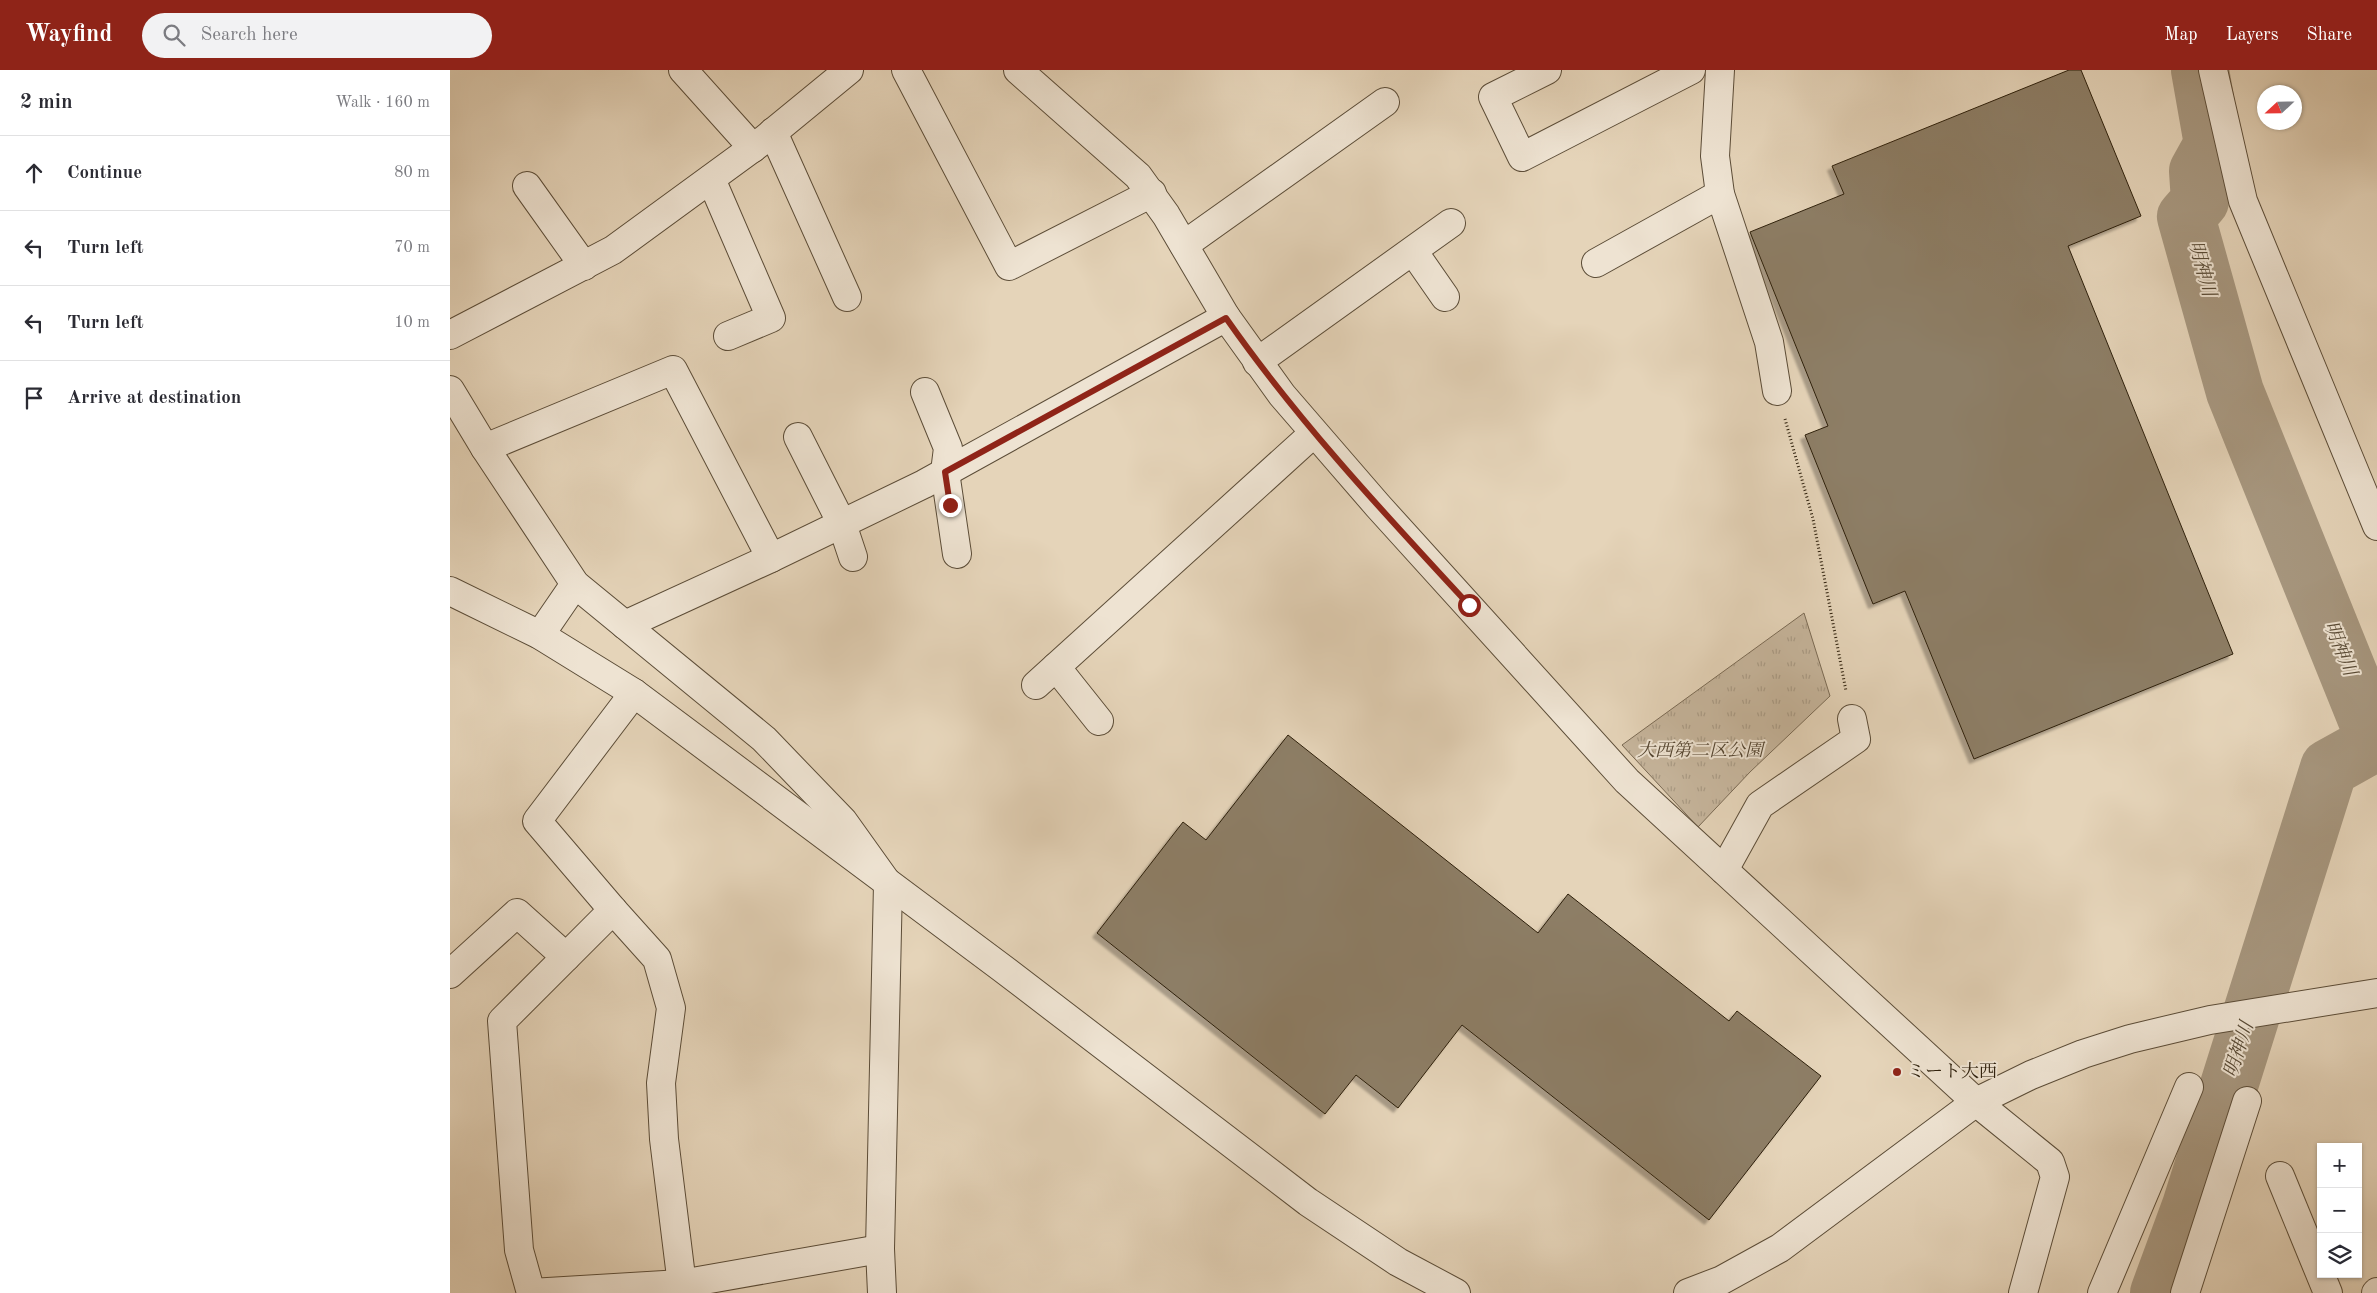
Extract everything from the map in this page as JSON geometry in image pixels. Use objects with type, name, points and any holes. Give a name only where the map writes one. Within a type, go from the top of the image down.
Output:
[{"type":"street","points":[[683,70],[763,140],[847,297]]},
{"type":"street","points":[[450,335],[614,250],[763,140],[849,70]]},
{"type":"street","points":[[906,70],[1009,266],[1152,193]]},
{"type":"street","points":[[1018,70],[1099,139],[1138,176],[1152,193],[1226,318],[1257,362],[1314,433],[1627,781],[1976,1102],[2050,1162],[2055,1177],[2023,1293]]},
{"type":"street","points":[[1547,70],[1493,97],[1522,157],[1691,70]]},
{"type":"street","points":[[1720,70],[1715,156],[1720,194],[1769,342],[1777,391]]},
{"type":"street","points":[[2213,70],[2243,201],[2377,526]]},
{"type":"street","points":[[1184,245],[1386,102]]},
{"type":"street","points":[[711,179],[771,318],[728,336]]},
{"type":"street","points":[[527,186],[584,266]]},
{"type":"street","points":[[1596,263],[1720,194]]},
{"type":"street","points":[[1257,362],[1451,223]]},
{"type":"street","points":[[1413,251],[1445,298]]},
{"type":"street","points":[[625,625],[771,558],[945,472],[1226,318]]},
{"type":"street","points":[[485,448],[674,370],[771,558]]},
{"type":"street","points":[[450,390],[485,448],[575,584],[764,738],[843,821],[888,884],[880,1249],[882,1293]]},
{"type":"street","points":[[925,392],[948,448],[945,472],[957,554]]},
{"type":"street","points":[[1099,721],[1046,676],[1314,433]]},
{"type":"street","points":[[798,437],[842,524],[853,557]]},
{"type":"street","points":[[540,635],[575,584]]},
{"type":"street","points":[[450,591],[540,635],[634,693],[708,746],[888,884],[1002,968],[1308,1202],[1398,1262],[1456,1293]]},
{"type":"street","points":[[634,693],[537,821],[657,959],[671,1008],[661,1082],[664,1139],[682,1289]]},
{"type":"street","points":[[1724,870],[1760,805],[1856,739],[1852,719]]},
{"type":"street","points":[[613,910],[502,1020],[519,1250],[531,1293],[682,1289],[880,1249]]},
{"type":"street","points":[[450,974],[517,913],[566,957]]},
{"type":"street","points":[[1688,1293],[1722,1280],[1780,1248],[1976,1102],[2031,1075],[2083,1054],[2130,1039],[2210,1020],[2377,993]]},
{"type":"street","points":[[2102,1293],[2189,1087]]},
{"type":"street","points":[[2185,1293],[2247,1101]]},
{"type":"street","points":[[2280,1176],[2328,1293]]},
{"type":"path","points":[[1777,391],[1813,519],[1852,719]]},
{"type":"green space","name":"大西第二区公園","points":[[1804,613],[1830,696],[1750,772],[1698,827],[1622,745]]},
{"type":"building","points":[[2069,70],[2081,70],[2141,216],[2068,246],[2233,654],[1974,759],[1905,591],[1873,604],[1805,435],[1828,426],[1750,232],[1844,194],[1832,166]]},
{"type":"building","points":[[1288,735],[1538,933],[1568,894],[1729,1021],[1737,1011],[1821,1076],[1709,1220],[1462,1025],[1398,1108],[1356,1075],[1325,1114],[1097,933],[1183,822],[1206,840]]},
{"type":"waterway","name":"明神川","points":[[2159,1293],[2191,1206],[2329,768],[2376,742],[2235,392],[2186,217],[2200,201],[2198,171],[2213,144],[2200,70]]},
{"type":"place","name":"ミート大西","points":[[1897,1072]]},
{"type":"route","points":[[950,505],[945,472],[1226,318],[1282,396],[1378,506],[1469,605]]}]
